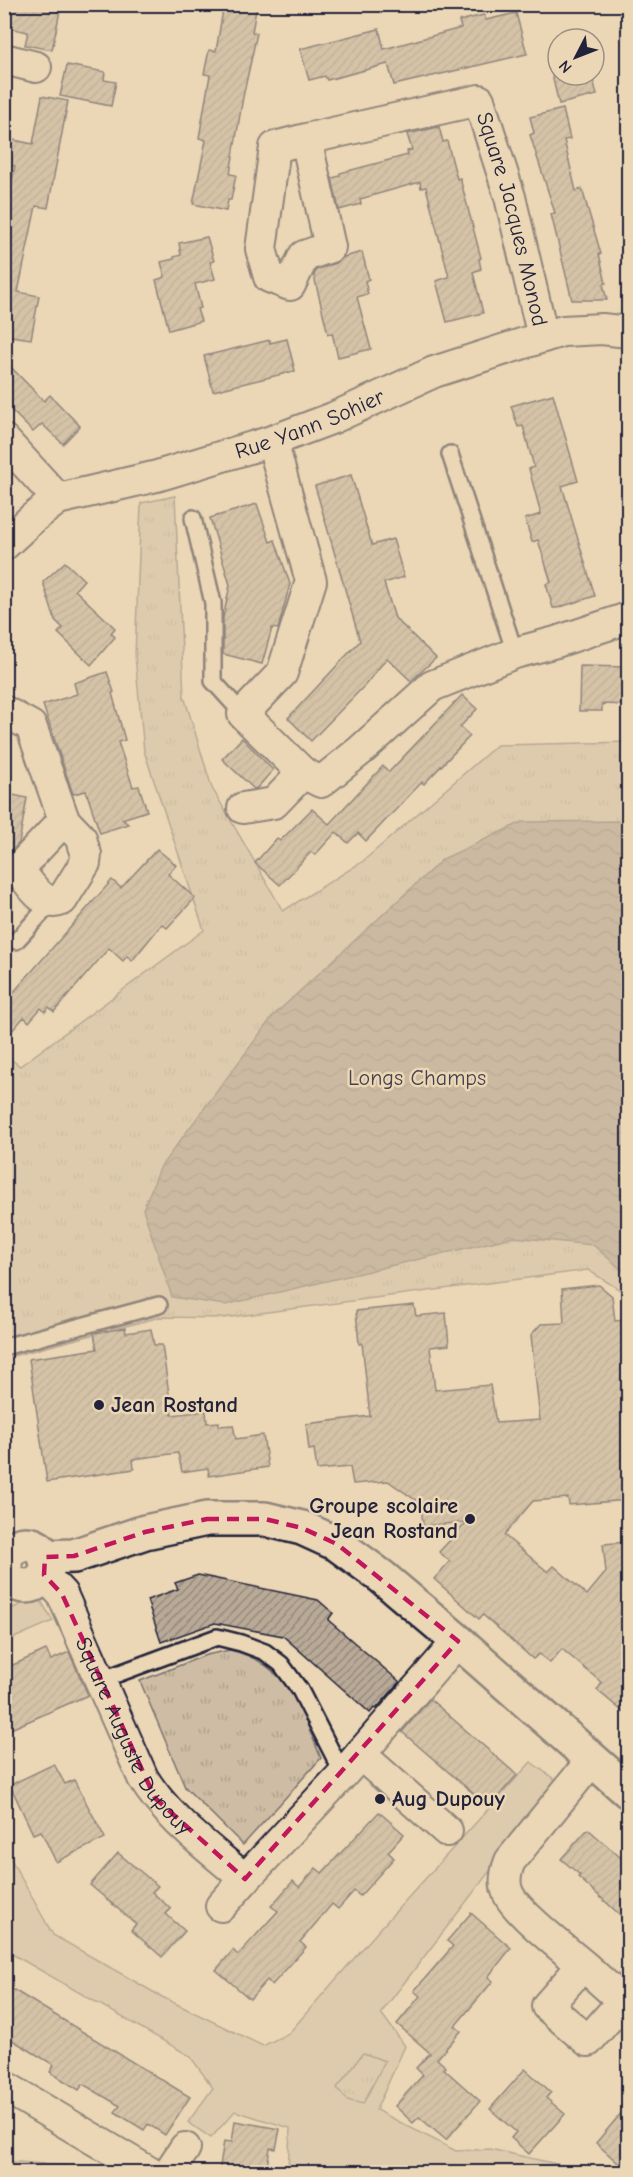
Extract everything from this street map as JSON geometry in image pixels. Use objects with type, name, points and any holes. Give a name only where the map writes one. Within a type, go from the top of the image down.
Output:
[{"type":"street","points":[[4,59],[36,67]]},
{"type":"street","name":"Square Jacques Monod","points":[[306,139],[479,100],[510,197],[543,337]]},
{"type":"street","name":"Rue Yann Sohier","points":[[4,545],[58,499],[148,478],[272,441],[333,418],[434,372],[543,337],[563,332],[602,329],[628,332]]},
{"type":"street","points":[[4,440],[58,499]]},
{"type":"street","points":[[272,441],[311,581],[282,673],[243,714],[303,773],[321,782],[361,750],[432,686],[515,653],[628,618]]},
{"type":"street","points":[[4,711],[31,726],[64,820],[81,838],[86,854],[85,863],[62,900],[56,903],[45,900],[18,869],[64,820]]},
{"type":"street","points":[[243,808],[274,803],[303,773]]},
{"type":"street","points":[[7,1581],[5,1562],[10,1551],[74,1556],[145,1532],[207,1519],[265,1519],[302,1528],[337,1544],[382,1577],[628,1791]]},
{"type":"street","name":"Square Auguste Dupouy","points":[[27,1554],[63,1594],[143,1778],[155,1798],[245,1880]]},
{"type":"street","points":[[221,1906],[352,1764],[458,1641]]},
{"type":"street","points":[[583,1965],[515,1905],[507,1892],[505,1875],[510,1861],[592,1760]]},
{"type":"street","points":[[352,1764],[447,1832]]},
{"type":"street","points":[[4,2086],[149,2172]]},
{"type":"street","points":[[169,2172],[185,2148]]},
{"type":"lane","points":[[450,454],[515,653]]},
{"type":"lane","points":[[193,518],[213,603],[213,681],[243,714]]},
{"type":"lane","points":[[15,941],[52,902]]},
{"type":"lane","points":[[4,1347],[159,1305]]},
{"type":"lane","points":[[101,1680],[217,1637],[257,1649],[281,1664],[352,1764]]},
{"type":"highlighted area","points":[[207,1519],[265,1519],[302,1528],[337,1544],[458,1641],[245,1879],[155,1798],[62,1594],[44,1575],[45,1557],[74,1556],[145,1532]]},
{"type":"green space","name":"Longs Champs","points":[[175,496],[184,696],[212,788],[283,911],[362,862],[497,745],[628,742],[628,1295],[588,1270],[223,1318],[160,1317],[5,1358],[5,1055],[20,1066],[204,930],[144,751],[135,656],[141,503]]},
{"type":"green space","points":[[38,1596],[53,1621],[5,1642],[5,1612]]},
{"type":"green space","points":[[230,1650],[266,1666],[290,1690],[321,1758],[243,1845],[185,1787],[140,1681],[206,1655]]},
{"type":"green space","points":[[531,1762],[558,1782],[381,2013],[405,2046],[376,2110],[456,2151],[490,2149],[592,2172],[288,2172],[290,2128],[235,2111],[211,2138],[188,2122],[213,2088],[190,2056],[5,1950],[4,1847],[53,1935],[162,1997],[263,2046],[289,2033]]},
{"type":"green space","points":[[363,2053],[385,2061],[363,2104],[347,2100],[337,2088]]},
{"type":"green space","points":[[5,2161],[154,2172],[5,2172]]},
{"type":"water","points":[[628,821],[628,1275],[593,1245],[513,1237],[225,1305],[172,1297],[143,1209],[161,1166],[273,1016],[443,859],[522,822]]},
{"type":"building","points":[[4,4],[28,4],[60,11],[52,50],[25,45],[28,32],[4,27]]},
{"type":"building","points":[[224,4],[257,4],[252,32],[257,33],[230,174],[236,175],[231,200],[228,200],[226,211],[193,204],[206,140],[199,138],[210,75],[204,74],[209,50],[216,51]]},
{"type":"building","points":[[516,13],[527,54],[394,85],[388,64],[327,80],[325,76],[309,80],[300,49],[379,29],[384,49],[461,28],[459,21],[484,15],[486,20]]},
{"type":"building","points":[[67,65],[105,72],[104,80],[116,82],[111,106],[60,96]]},
{"type":"building","points":[[555,87],[595,87],[597,95],[559,104]]},
{"type":"building","points":[[42,96],[68,101],[48,208],[36,206],[18,292],[39,296],[31,339],[4,335],[4,222],[15,166],[4,164],[4,138],[33,144]]},
{"type":"building","points":[[563,109],[570,139],[564,140],[576,191],[582,189],[601,254],[599,254],[606,283],[603,284],[607,300],[572,300],[551,214],[555,213],[530,135],[534,133],[530,117]]},
{"type":"building","points":[[439,127],[443,142],[447,141],[457,179],[460,178],[481,258],[479,259],[481,269],[473,272],[483,313],[447,322],[436,281],[449,277],[426,187],[421,188],[420,182],[360,199],[361,204],[339,210],[332,178],[340,176],[340,173],[408,155],[407,151],[412,150],[407,134]]},
{"type":"building","points":[[207,237],[214,261],[210,262],[215,279],[195,284],[201,308],[197,309],[201,321],[169,330],[156,280],[165,277],[161,262],[181,255],[179,243]]},
{"type":"building","points":[[362,252],[369,279],[365,281],[368,294],[357,297],[371,349],[338,357],[332,333],[328,334],[314,276],[316,270],[336,263],[344,257]]},
{"type":"building","points":[[287,339],[295,371],[213,391],[204,356],[270,340],[270,343]]},
{"type":"building","points":[[4,360],[44,401],[50,395],[80,426],[63,444],[42,424],[33,432],[4,403]]},
{"type":"building","points":[[553,394],[578,481],[562,486],[595,596],[557,608],[553,608],[546,584],[551,582],[538,540],[532,542],[525,519],[541,514],[529,469],[534,467],[523,426],[518,427],[511,406]]},
{"type":"building","points":[[351,475],[372,545],[393,539],[404,577],[384,583],[395,618],[436,658],[411,681],[387,658],[366,684],[311,741],[288,718],[360,641],[315,486]]},
{"type":"building","points":[[257,504],[270,542],[275,540],[290,584],[278,629],[272,628],[262,664],[223,654],[223,618],[230,585],[210,518]]},
{"type":"building","points":[[65,562],[84,580],[75,590],[115,628],[111,633],[115,637],[91,665],[58,633],[63,628],[55,620],[43,582]]},
{"type":"building","points":[[580,666],[628,667],[628,705],[602,704],[602,711],[579,711]]},
{"type":"building","points":[[107,672],[125,740],[118,742],[133,787],[139,786],[147,811],[122,819],[128,824],[100,833],[86,791],[73,794],[43,705],[77,694],[74,683]]},
{"type":"building","points":[[462,695],[477,709],[460,727],[470,736],[366,841],[358,833],[348,843],[336,832],[315,855],[311,852],[280,885],[255,863],[277,838],[280,841],[312,809],[329,824],[383,766],[389,772]]},
{"type":"building","points":[[242,738],[273,770],[254,789],[222,759]]},
{"type":"building","points":[[4,793],[27,798],[19,843],[5,858]]},
{"type":"building","points":[[157,849],[176,865],[168,874],[195,898],[167,928],[162,924],[132,961],[127,956],[123,961],[109,948],[54,1012],[49,1007],[45,1012],[41,1008],[29,1022],[24,1017],[4,1040],[4,1003],[112,880],[121,888]]},
{"type":"building","name":"Groupe scolaire Jean Rostand","points":[[599,1285],[612,1296],[615,1321],[626,1320],[628,1500],[569,1505],[568,1498],[533,1501],[504,1535],[548,1572],[554,1566],[587,1595],[606,1572],[603,1544],[628,1542],[628,1716],[597,1690],[602,1683],[562,1649],[550,1663],[539,1654],[533,1659],[483,1615],[479,1619],[434,1579],[450,1561],[439,1552],[467,1522],[423,1526],[421,1504],[388,1481],[353,1484],[350,1467],[317,1470],[314,1449],[309,1450],[306,1424],[370,1416],[356,1311],[414,1305],[416,1316],[446,1313],[449,1345],[430,1347],[435,1390],[490,1385],[496,1423],[540,1420],[531,1335],[541,1324],[564,1323],[562,1289]]},
{"type":"building","name":"Jean Rostand","points":[[125,1328],[126,1333],[151,1329],[154,1345],[162,1345],[172,1415],[206,1411],[207,1423],[219,1422],[219,1426],[233,1425],[236,1439],[263,1435],[268,1467],[209,1476],[208,1468],[182,1472],[178,1453],[133,1459],[134,1469],[47,1482],[29,1359],[97,1349],[94,1333]]},
{"type":"building","points":[[198,1575],[318,1600],[333,1613],[328,1620],[400,1682],[370,1713],[283,1636],[215,1623],[161,1642],[147,1600],[178,1589],[175,1583]]},
{"type":"building","points":[[46,1650],[51,1660],[69,1652],[88,1695],[4,1732],[4,1669]]},
{"type":"building","points":[[430,1699],[517,1775],[489,1807],[402,1732]]},
{"type":"building","points":[[54,1764],[65,1784],[74,1780],[105,1838],[56,1862],[41,1831],[33,1834],[10,1785]]},
{"type":"building","points":[[379,1812],[404,1834],[388,1852],[394,1858],[360,1896],[354,1891],[338,1909],[332,1904],[300,1942],[306,1947],[272,1985],[267,1980],[250,1999],[216,1970],[233,1950],[238,1955],[278,1911],[271,1906],[293,1881],[299,1887],[316,1868],[322,1873]]},
{"type":"building","points":[[588,1829],[628,1864],[628,1922],[561,1859]]},
{"type":"building","points":[[118,1853],[158,1886],[152,1892],[171,1909],[166,1914],[185,1931],[162,1957],[131,1930],[136,1924],[90,1885]]},
{"type":"building","points":[[471,1913],[511,1948],[488,1977],[493,1981],[455,2026],[461,2031],[437,2059],[446,2067],[444,2069],[480,2101],[446,2140],[419,2117],[413,2123],[395,2106],[423,2075],[416,2068],[430,2053],[397,2024],[420,1996],[414,1991],[453,1946],[447,1941]]},
{"type":"building","points":[[4,1984],[190,2097],[165,2135],[148,2124],[144,2130],[115,2112],[120,2106],[83,2084],[79,2090],[50,2072],[54,2065],[4,2035]]},
{"type":"building","points":[[525,2069],[551,2092],[546,2098],[565,2114],[529,2154],[511,2138],[516,2132],[490,2109]]},
{"type":"building","points":[[628,2105],[628,2172],[596,2143]]},
{"type":"building","points":[[235,2121],[280,2129],[276,2149],[270,2148],[267,2166],[259,2165],[257,2172],[219,2172],[224,2141],[232,2142]]},
{"type":"place","name":"Jean Rostand","points":[[99,1405]]},
{"type":"place","name":"Groupe scolaire Jean Rostand","points":[[470,1519]]},
{"type":"place","name":"Aug Dupouy","points":[[380,1799]]}]
